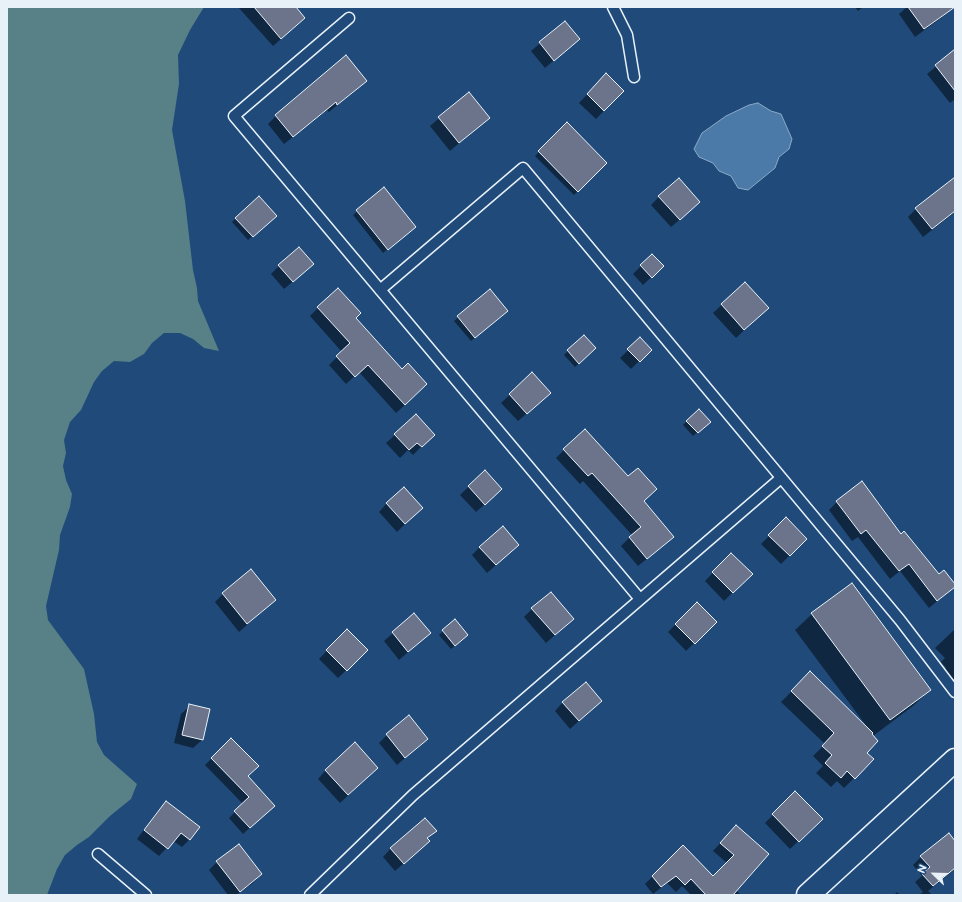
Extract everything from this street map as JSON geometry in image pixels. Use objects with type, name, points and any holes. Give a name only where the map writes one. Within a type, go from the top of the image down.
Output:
[{"type":"main road","points":[[808,895],[955,760]]},
{"type":"lane","points":[[613,7],[627,35],[634,77]]},
{"type":"lane","points":[[349,18],[234,116],[640,599]]},
{"type":"lane","points":[[380,290],[523,168],[900,620],[955,692]]},
{"type":"lane","points":[[310,895],[413,794],[780,478]]},
{"type":"lane","points":[[98,854],[146,895]]},
{"type":"green space","points":[[7,7],[204,7],[190,30],[178,55],[179,84],[172,130],[185,201],[198,301],[219,351],[204,348],[193,339],[180,333],[164,333],[152,343],[144,354],[130,362],[114,361],[102,371],[94,382],[81,410],[70,422],[64,440],[66,453],[63,466],[66,480],[72,494],[70,507],[60,535],[59,550],[46,606],[48,620],[84,669],[94,714],[97,742],[104,755],[137,784],[131,799],[110,816],[89,837],[65,855],[57,869],[47,895],[7,895]]},
{"type":"water","points":[[758,103],[771,111],[781,114],[792,139],[789,149],[779,157],[775,168],[748,190],[738,188],[731,176],[719,171],[713,163],[699,157],[694,149],[702,133],[726,116],[749,105]]},
{"type":"building","points":[[254,7],[296,7],[305,18],[281,39]]},
{"type":"building","points":[[908,7],[955,7],[924,29]]},
{"type":"building","points":[[565,21],[580,39],[554,61],[539,42]]},
{"type":"building","points":[[955,49],[955,91],[935,65]]},
{"type":"building","points":[[346,55],[367,81],[337,105],[336,102],[293,137],[275,115]]},
{"type":"building","points":[[606,73],[624,91],[604,111],[587,94]]},
{"type":"building","points":[[469,92],[490,118],[459,143],[438,117]]},
{"type":"building","points":[[567,122],[607,163],[578,192],[538,151]]},
{"type":"building","points":[[955,177],[955,211],[932,229],[915,208]]},
{"type":"building","points":[[679,178],[700,202],[680,220],[658,196]]},
{"type":"building","points":[[384,187],[416,227],[388,250],[356,210]]},
{"type":"building","points":[[259,196],[277,216],[253,237],[235,218]]},
{"type":"building","points":[[299,247],[314,264],[293,282],[278,265]]},
{"type":"building","points":[[652,254],[664,266],[652,278],[640,265]]},
{"type":"building","points":[[745,282],[769,308],[744,330],[721,304]]},
{"type":"building","points":[[338,288],[361,313],[356,318],[402,369],[408,363],[427,384],[405,405],[368,365],[355,377],[336,356],[350,343],[317,307]]},
{"type":"building","points":[[490,289],[508,311],[475,338],[457,316]]},
{"type":"building","points":[[584,335],[596,348],[579,364],[567,350]]},
{"type":"building","points":[[640,337],[652,350],[640,362],[627,349]]},
{"type":"building","points":[[532,372],[551,393],[527,414],[509,394]]},
{"type":"building","points":[[699,409],[711,422],[698,433],[686,421]]},
{"type":"building","points":[[416,414],[435,435],[422,447],[417,443],[409,450],[394,434]]},
{"type":"building","points":[[585,429],[628,476],[638,468],[657,489],[644,501],[674,537],[647,559],[629,537],[641,527],[592,473],[588,476],[563,449]]},
{"type":"building","points":[[485,470],[502,489],[485,505],[468,486]]},
{"type":"building","points":[[862,481],[901,534],[904,531],[939,574],[944,570],[955,584],[955,587],[937,601],[909,564],[899,571],[866,530],[861,534],[836,501]]},
{"type":"building","points":[[404,487],[423,508],[405,524],[386,503]]},
{"type":"building","points":[[786,517],[807,539],[790,556],[768,535]]},
{"type":"building","points":[[503,526],[519,545],[496,565],[479,547]]},
{"type":"building","points":[[731,553],[753,574],[733,593],[712,572]]},
{"type":"building","points":[[251,569],[276,600],[247,624],[222,593]]},
{"type":"building","points":[[852,583],[931,690],[890,720],[811,613]]},
{"type":"building","points":[[551,592],[574,619],[555,635],[531,608]]},
{"type":"building","points":[[697,602],[717,622],[695,644],[675,624]]},
{"type":"building","points":[[414,613],[431,633],[408,652],[392,632]]},
{"type":"building","points":[[455,619],[468,635],[455,646],[442,630]]},
{"type":"building","points":[[347,629],[368,650],[347,671],[326,650]]},
{"type":"building","points":[[810,671],[873,733],[872,734],[878,741],[867,753],[874,759],[855,779],[847,771],[841,778],[825,763],[832,755],[822,746],[834,733],[791,691]]},
{"type":"building","points":[[586,682],[602,701],[579,721],[562,702]]},
{"type":"building","points":[[189,704],[210,709],[203,740],[182,735]]},
{"type":"building","points":[[409,715],[428,739],[405,758],[386,734]]},
{"type":"building","points":[[231,738],[259,766],[248,776],[275,806],[250,828],[234,811],[249,797],[211,758]]},
{"type":"building","points":[[355,742],[378,768],[348,795],[325,770]]},
{"type":"building","points":[[795,791],[823,819],[799,842],[772,814]]},
{"type":"building","points":[[166,801],[200,827],[190,840],[181,833],[168,849],[144,830]]},
{"type":"building","points":[[425,818],[437,831],[427,838],[430,841],[404,864],[390,848]]},
{"type":"building","points":[[736,825],[769,854],[733,895],[706,895],[691,879],[685,885],[676,876],[661,887],[652,876],[683,845],[713,876],[734,855],[720,843]]},
{"type":"building","points":[[949,833],[955,841],[955,868],[933,886],[922,874],[930,867],[920,856]]},
{"type":"building","points":[[239,844],[262,874],[240,892],[216,861]]}]
